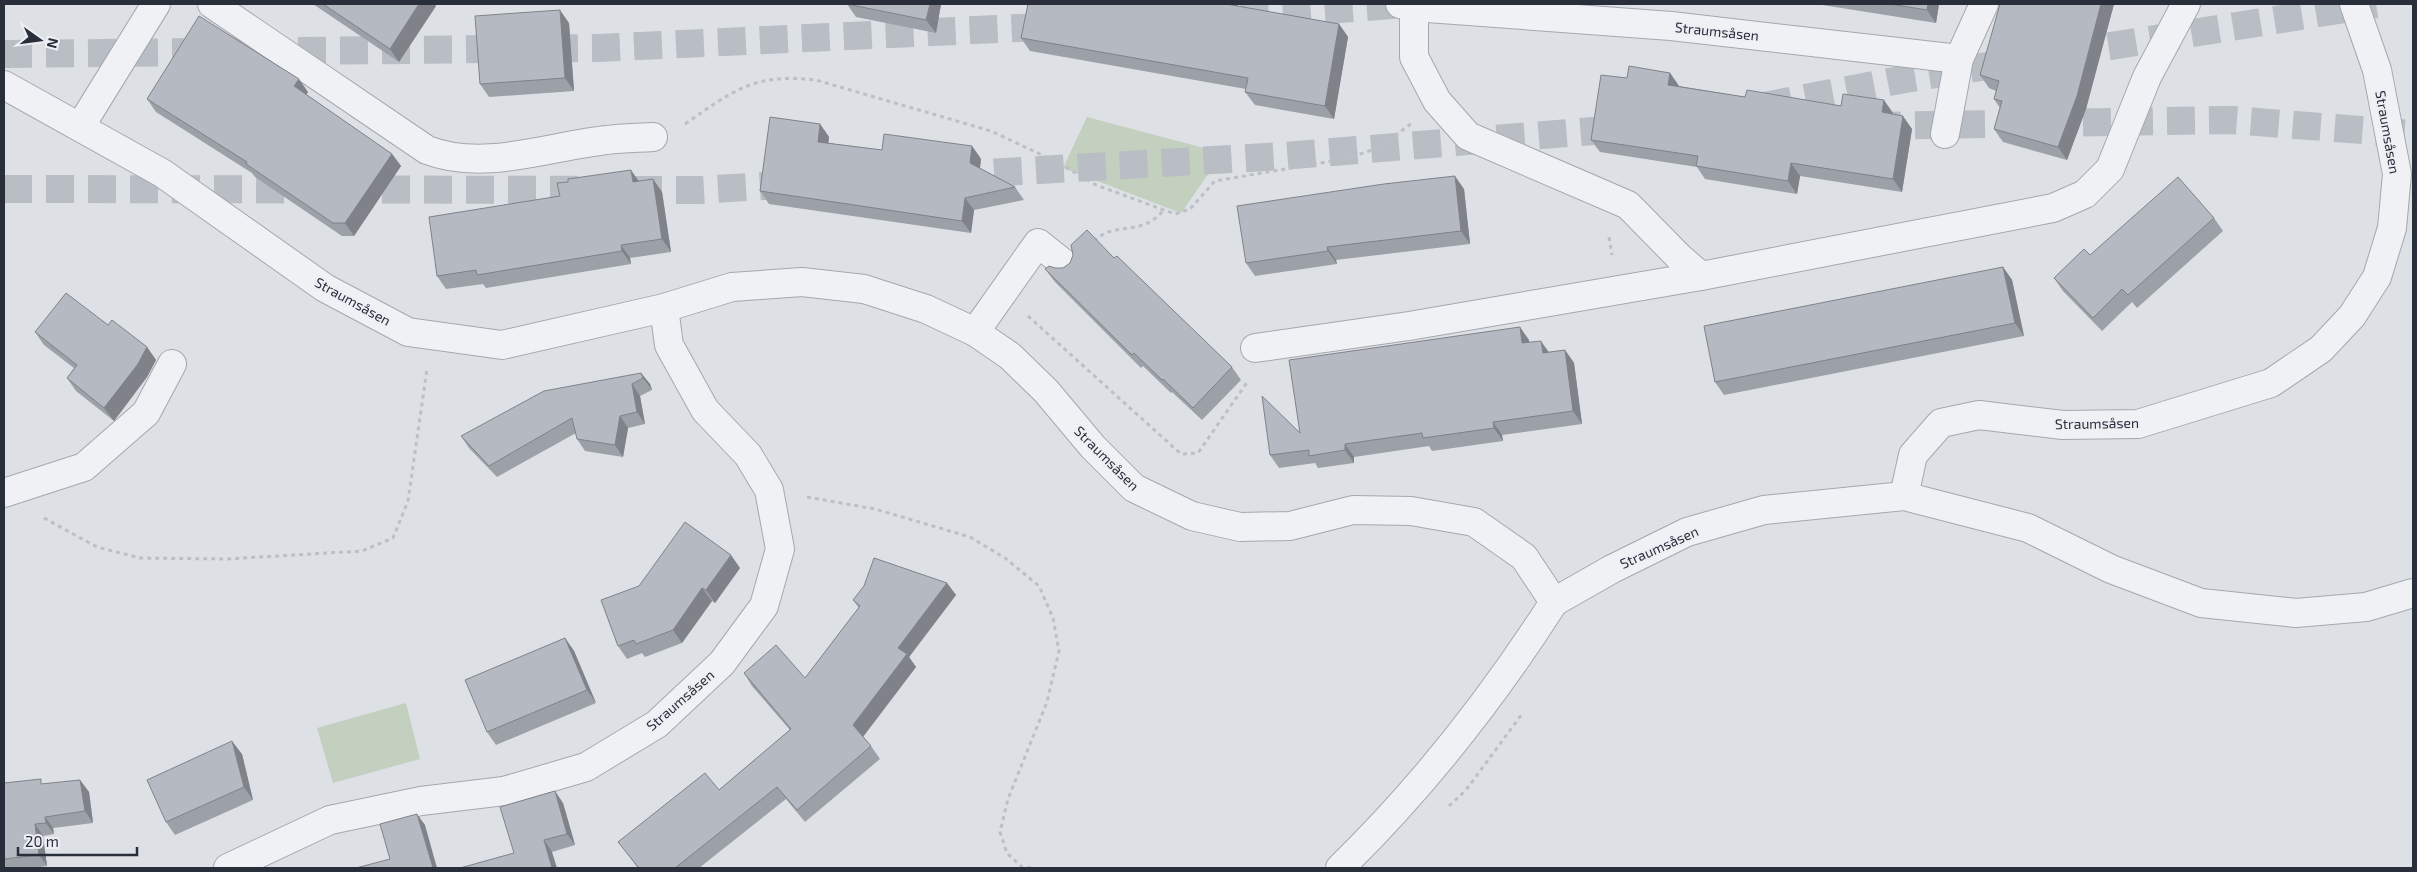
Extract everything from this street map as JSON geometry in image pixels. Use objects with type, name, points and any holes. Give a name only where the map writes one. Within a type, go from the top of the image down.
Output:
[{"type":"street","points":[[80,127],[156,4]]},
{"type":"street","points":[[212,4],[427,150],[446,158],[494,158],[607,140],[653,137]]},
{"type":"street","points":[[1945,134],[1959,59],[1984,4]]},
{"type":"street","points":[[1255,348],[1419,324],[1701,276],[2053,208],[2085,194],[2110,169],[2147,77],[2186,4]]},
{"type":"street","name":"Straumsåsen","points":[[1340,868],[1435,768],[1510,671],[1554,602],[1612,568],[1687,532],[1764,510],[1904,496],[1913,456],[1940,423],[1979,415],[2062,425],[2138,424],[2271,383],[2321,349],[2352,316],[2377,277],[2392,228],[2397,174],[2376,70],[2354,4]]},
{"type":"street","name":"Straumsåsen","points":[[1701,276],[1680,258],[1628,205],[1468,136],[1437,101],[1414,57],[1407,6],[1670,26],[1959,59]]},
{"type":"street","name":"Straumsåsen","points":[[4,85],[162,173],[325,288],[408,332],[502,345],[664,308],[732,287],[802,282],[864,289],[926,308],[975,332],[1010,356],[1046,391],[1093,447],[1134,488],[1192,516],[1240,527],[1290,526],[1353,510],[1411,511],[1474,522],[1524,556],[1554,602]]},
{"type":"street","points":[[975,332],[1038,243],[1067,266]]},
{"type":"street","name":"Straumsåsen","points":[[228,868],[330,820],[421,802],[504,791],[586,767],[657,724],[722,663],[764,606],[780,548],[769,490],[748,456],[705,410],[669,345],[664,308]]},
{"type":"street","points":[[4,493],[84,467],[146,413],[172,364]]},
{"type":"street","points":[[1904,496],[2028,528],[2110,569],[2201,603],[2296,613],[2366,607],[2413,593]]},
{"type":"path","points":[[653,137],[685,124],[728,94],[760,81],[788,77],[816,80],[991,131],[1057,162],[1096,185],[1131,196],[1163,211],[1175,214],[1184,212],[1215,181],[1332,161],[1364,153],[1383,145],[1437,101]]},
{"type":"path","points":[[1089,246],[1107,231],[1137,228],[1148,224],[1163,211]]},
{"type":"path","points":[[1022,312],[1180,454],[1198,453],[1250,379],[1255,348]]},
{"type":"path","points":[[38,514],[97,548],[140,558],[227,559],[362,551],[393,538],[408,501],[428,361]]},
{"type":"path","points":[[769,490],[875,509],[970,537],[1006,558],[1039,586],[1053,618],[1059,651],[1047,702],[1008,799],[1000,832],[1007,853],[1022,867],[1035,868]]},
{"type":"green space","points":[[1087,117],[1223,153],[1181,213],[1063,168]]},
{"type":"green space","points":[[406,703],[420,759],[333,783],[317,728]]},
{"type":"building","points":[[323,4],[419,4],[390,49]]},
{"type":"building","points":[[847,4],[930,4],[926,20]]},
{"type":"building","points":[[1028,4],[1226,4],[1339,24],[1325,106],[1245,92],[1248,78],[1021,38]]},
{"type":"building","points":[[1890,4],[1928,4],[1927,10]]},
{"type":"building","points":[[2000,4],[2101,4],[2077,96],[2058,147],[1994,129],[2002,101],[1994,99],[1999,81],[1980,75]]},
{"type":"building","points":[[560,10],[565,78],[480,84],[475,16]]},
{"type":"building","points":[[199,16],[299,79],[294,86],[392,154],[345,223],[333,223],[246,164],[247,162],[147,99]]},
{"type":"building","points":[[1629,66],[1670,73],[1668,85],[1745,97],[1747,90],[1841,106],[1843,94],[1884,100],[1882,112],[1903,116],[1893,179],[1791,163],[1788,181],[1696,166],[1698,156],[1591,140],[1601,75],[1627,78]]},
{"type":"building","points":[[770,117],[820,124],[818,142],[882,150],[884,134],[972,146],[970,163],[1015,187],[965,198],[962,221],[760,191]]},
{"type":"building","points":[[631,170],[633,182],[653,179],[662,239],[621,245],[622,251],[477,275],[476,270],[437,276],[429,217],[560,196],[557,183],[568,182],[568,179]]},
{"type":"building","points":[[1455,176],[1461,231],[1327,247],[1328,251],[1246,263],[1237,206],[1384,184]]},
{"type":"building","points":[[2178,177],[2214,218],[2128,295],[2122,289],[2093,318],[2054,278],[2084,249],[2090,255]]},
{"type":"building","points":[[1087,230],[1114,258],[1117,256],[1232,367],[1193,408],[1134,353],[1132,355],[1045,269],[1049,266],[1063,268],[1070,263],[1073,255],[1071,245]]},
{"type":"building","points":[[2003,267],[2015,323],[1715,382],[1704,326]]},
{"type":"building","points":[[66,293],[108,325],[112,320],[147,347],[138,364],[104,408],[67,378],[77,365],[35,332]]},
{"type":"building","points":[[1520,327],[1522,343],[1541,341],[1543,353],[1565,350],[1573,411],[1493,422],[1494,428],[1423,438],[1422,433],[1345,444],[1345,450],[1309,456],[1309,450],[1270,455],[1262,396],[1300,433],[1289,360]]},
{"type":"building","points":[[641,373],[643,378],[632,384],[637,412],[620,416],[615,445],[577,439],[572,418],[489,466],[461,436],[544,391]]},
{"type":"building","points":[[685,522],[731,555],[706,590],[702,588],[673,630],[636,644],[634,640],[618,646],[601,600],[639,586]]},
{"type":"building","points":[[874,558],[947,583],[898,648],[907,654],[853,725],[871,746],[797,810],[777,787],[675,868],[639,868],[618,842],[705,773],[719,790],[791,729],[744,673],[776,645],[805,678],[860,606],[853,600],[864,586]]},
{"type":"building","points":[[565,638],[587,690],[487,732],[465,680]]},
{"type":"building","points":[[232,741],[244,787],[166,822],[147,780]]},
{"type":"building","points":[[41,779],[41,784],[80,780],[85,811],[45,817],[46,823],[35,824],[39,855],[4,859],[4,783]]},
{"type":"building","points":[[555,791],[567,834],[544,840],[552,868],[460,868],[514,853],[500,807]]},
{"type":"building","points":[[417,814],[433,868],[356,868],[390,859],[380,824]]},
{"type":"tunnel","points":[[1241,16],[1407,4]]},
{"type":"tunnel","points":[[2067,53],[2376,4]]},
{"type":"tunnel","points":[[4,54],[599,48],[1061,26]]},
{"type":"tunnel","points":[[1764,106],[1905,79],[2019,61]]},
{"type":"tunnel","points":[[1873,126],[2231,120],[2413,134]]},
{"type":"tunnel","points":[[952,175],[1283,156],[1630,128]]},
{"type":"tunnel","points":[[4,189],[699,190],[797,184]]}]
